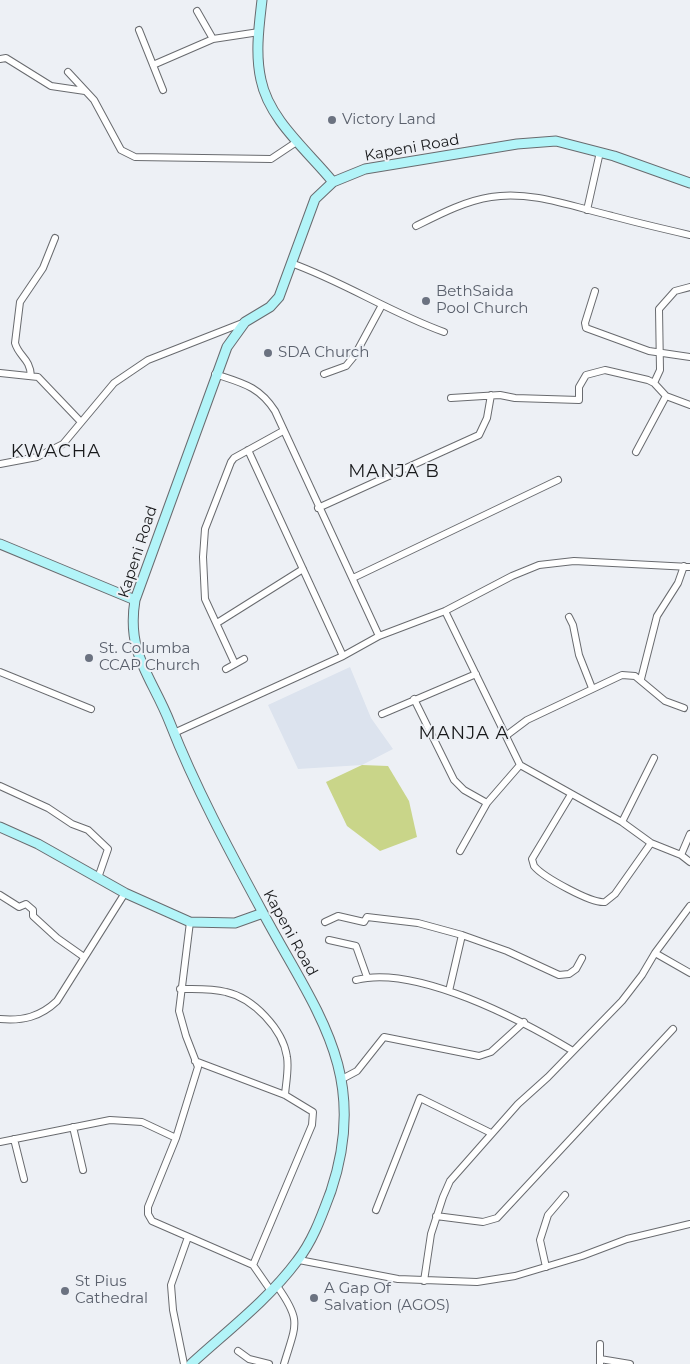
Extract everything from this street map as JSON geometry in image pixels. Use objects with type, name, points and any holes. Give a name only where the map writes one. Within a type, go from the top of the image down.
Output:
[{"type":"main road","points":[[262,0],[258,32],[261,81],[272,107],[298,141],[334,182]]},
{"type":"main road","name":"Kapeni Road","points":[[191,1364],[274,1288],[299,1260],[319,1221],[339,1163],[346,1119],[342,1079],[333,1046],[313,1004],[263,913],[174,733],[135,646],[132,616],[135,600],[215,374],[227,347],[245,322],[270,307],[279,297],[315,199],[334,182],[351,174],[379,165],[527,143],[556,141],[600,152],[690,183]]},
{"type":"main road","points":[[0,544],[135,600]]},
{"type":"main road","points":[[0,827],[38,844],[125,893],[190,922],[235,923],[263,913]]},
{"type":"street","points":[[197,11],[213,39]]},
{"type":"street","points":[[139,30],[164,90]]},
{"type":"street","points":[[153,65],[213,39],[258,32]]},
{"type":"street","points":[[0,59],[6,58],[51,86],[85,91]]},
{"type":"street","points":[[68,72],[94,100],[121,150],[135,157],[270,158],[298,141]]},
{"type":"street","points":[[587,210],[600,152]]},
{"type":"street","points":[[416,226],[447,211],[490,197],[519,196],[587,210],[690,236]]},
{"type":"street","points":[[30,376],[29,363],[16,348],[15,343],[20,302],[43,268],[55,238]]},
{"type":"street","points":[[291,263],[313,270],[382,305],[444,332]]},
{"type":"street","points":[[654,383],[660,370],[658,357],[660,352],[659,309],[674,290],[690,288]]},
{"type":"street","points":[[594,291],[585,323],[586,328],[636,346],[690,357]]},
{"type":"street","points":[[324,374],[346,366],[382,305]]},
{"type":"street","points":[[0,464],[36,457],[63,444],[114,383],[128,372],[173,349],[245,322]]},
{"type":"street","points":[[451,398],[491,396],[579,400],[579,387],[586,375],[605,370],[654,383],[666,396],[690,405]]},
{"type":"street","points":[[0,373],[30,376],[43,380],[81,422]]},
{"type":"street","points":[[215,374],[244,384],[266,396],[275,410],[318,508],[379,636]]},
{"type":"street","points":[[318,508],[479,435],[487,418],[491,396]]},
{"type":"street","points":[[636,452],[666,396]]},
{"type":"street","points":[[235,664],[205,599],[203,557],[205,529],[226,470],[234,458],[283,431]]},
{"type":"street","points":[[248,450],[343,656]]},
{"type":"street","points":[[353,578],[558,480]]},
{"type":"street","points":[[174,733],[343,656],[379,636],[445,611],[512,576],[539,565],[574,561],[687,566],[657,616],[641,679]]},
{"type":"street","points":[[217,623],[302,569]]},
{"type":"street","points":[[445,611],[520,765],[570,796],[622,822],[651,843],[681,855],[690,862]]},
{"type":"street","points":[[569,617],[573,625],[579,655],[592,688]]},
{"type":"street","points":[[226,669],[244,659]]},
{"type":"street","points":[[0,672],[91,709]]},
{"type":"street","points":[[382,714],[476,674]]},
{"type":"street","points":[[507,735],[527,720],[622,675],[635,676],[641,679],[665,701],[684,708]]},
{"type":"street","points":[[414,700],[454,780],[464,790],[487,803]]},
{"type":"street","points":[[622,822],[654,758]]},
{"type":"street","points":[[460,851],[487,803],[520,765]]},
{"type":"street","points":[[0,786],[48,808],[72,824],[88,830],[108,849],[98,878]]},
{"type":"street","points":[[570,796],[532,859],[536,869],[588,899],[602,903],[610,899],[651,843]]},
{"type":"street","points":[[681,855],[690,834]]},
{"type":"street","points":[[0,1018],[30,1018],[48,1009],[57,1001],[125,893]]},
{"type":"street","points":[[0,895],[19,907],[26,904],[34,910],[33,916],[45,927],[84,957]]},
{"type":"street","points":[[424,1281],[427,1256],[436,1216],[450,1181],[491,1133],[622,1001],[642,975],[654,953],[690,906]]},
{"type":"street","points":[[325,922],[338,916],[360,922],[364,922],[367,917],[374,917],[418,924],[462,935],[507,951],[559,975],[569,974],[576,969],[582,958]]},
{"type":"street","points":[[190,922],[180,989],[179,1011],[198,1067],[197,1076],[176,1138],[147,1210],[152,1221],[254,1265],[290,1305],[296,1320],[284,1364]]},
{"type":"street","points":[[450,991],[462,935]]},
{"type":"street","points":[[329,940],[356,946],[367,977]]},
{"type":"street","points":[[654,953],[690,973]]},
{"type":"street","points":[[356,980],[367,977],[402,980],[450,991],[524,1022],[573,1051]]},
{"type":"street","points":[[180,989],[227,992],[237,995],[259,1011],[278,1036],[287,1055],[285,1095]]},
{"type":"street","points":[[342,1079],[357,1071],[384,1037],[479,1056],[491,1052],[524,1022]]},
{"type":"street","points":[[436,1216],[483,1222],[497,1218],[673,1029]]},
{"type":"street","points":[[195,1061],[285,1095],[310,1109],[314,1117],[254,1265]]},
{"type":"street","points":[[376,1210],[420,1098],[491,1133]]},
{"type":"street","points":[[0,1142],[110,1120],[142,1122],[176,1138]]},
{"type":"street","points":[[73,1127],[83,1170]]},
{"type":"street","points":[[14,1139],[24,1179]]},
{"type":"street","points":[[546,1267],[540,1240],[548,1216],[565,1195]]},
{"type":"street","points":[[299,1260],[398,1279],[478,1282],[515,1276],[627,1239],[690,1224]]},
{"type":"street","points":[[184,1364],[176,1327],[171,1285],[188,1237]]},
{"type":"street","points":[[600,1344],[600,1362],[630,1364]]},
{"type":"street","points":[[238,1351],[249,1358],[269,1364]]},
{"type":"shaded area","points":[[350,667],[371,718],[393,749],[362,765],[298,769],[268,705]]},
{"type":"green space","points":[[362,765],[388,766],[409,801],[417,837],[380,851],[347,826],[326,782]]},
{"type":"place","name":"Victory Land","points":[[332,120]]},
{"type":"place","name":"BethSaida Pool Church","points":[[426,301]]},
{"type":"place","name":"SDA Church","points":[[268,353]]},
{"type":"place","name":"St. Columba CCAP Church","points":[[89,658]]},
{"type":"place","name":"St Pius Cathedral","points":[[65,1291]]},
{"type":"place","name":"A Gap Of Salvation (AGOS)","points":[[314,1298]]},
{"type":"district","name":"KWACHA","points":[[56,452]]},
{"type":"district","name":"MANJA B","points":[[394,472]]},
{"type":"district","name":"MANJA A","points":[[464,734]]}]
